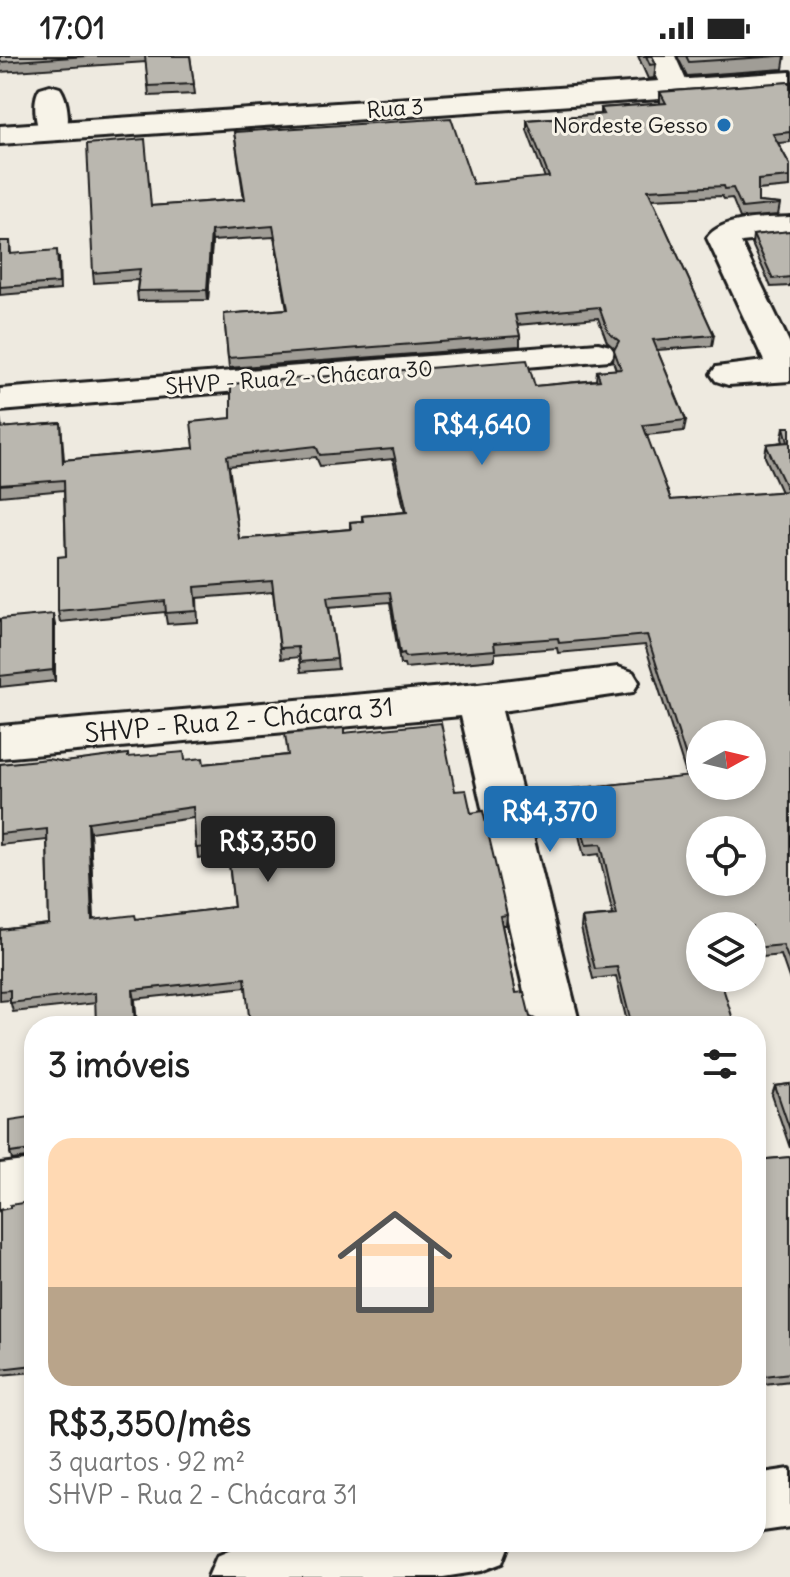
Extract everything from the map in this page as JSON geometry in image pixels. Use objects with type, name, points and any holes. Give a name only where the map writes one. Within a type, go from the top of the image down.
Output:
[{"type":"street","points":[[661,56],[676,89]]},
{"type":"street","name":"Rua 3","points":[[0,135],[790,81]]},
{"type":"street","points":[[50,94],[53,130]]},
{"type":"street","points":[[728,374],[787,370],[723,238],[740,231],[790,227]]},
{"type":"street","name":"SHVP - Rua 2 - Chácara 30","points":[[0,400],[598,353]]},
{"type":"street","name":"SHVP - Rua 2 - Chácara 31","points":[[0,742],[478,699],[618,682]]},
{"type":"street","points":[[478,699],[554,1016]]},
{"type":"street","points":[[0,1187],[24,1184]]},
{"type":"street","points":[[766,1502],[790,1498]]},
{"type":"street","points":[[238,1577],[412,1552]]},
{"type":"building","points":[[0,56],[88,56],[0,62]]},
{"type":"building","points":[[145,56],[190,56],[194,84],[148,86]]},
{"type":"building","points":[[646,56],[652,56],[656,64],[650,65]]},
{"type":"building","points":[[686,56],[779,56],[689,62]]},
{"type":"building","points":[[790,82],[790,132],[773,134],[790,165],[790,177],[758,180],[758,202],[780,204],[742,208],[733,188],[725,189],[724,186],[648,190],[714,335],[653,340],[686,420],[643,425],[671,500],[788,491],[767,444],[788,442],[784,427],[790,427],[790,963],[783,945],[766,947],[766,912],[686,912],[686,992],[724,992],[732,1016],[629,1016],[617,967],[595,969],[582,918],[617,915],[601,844],[586,845],[571,789],[686,777],[686,800],[766,800],[766,720],[686,720],[686,757],[647,635],[559,643],[558,638],[494,643],[495,650],[405,657],[404,653],[400,654],[390,592],[327,597],[337,659],[300,662],[298,647],[280,648],[272,581],[195,587],[197,611],[166,613],[165,601],[58,611],[58,557],[66,556],[64,480],[0,485],[0,428],[61,423],[63,464],[63,460],[194,448],[191,422],[231,418],[231,384],[527,360],[535,386],[600,380],[597,371],[621,369],[614,350],[619,341],[608,332],[599,307],[515,315],[520,336],[228,358],[224,314],[288,309],[273,226],[211,231],[207,290],[137,291],[140,269],[93,273],[87,144],[145,139],[151,206],[245,199],[234,132],[451,118],[473,184],[549,177],[527,120],[604,114],[601,108],[666,103],[660,92]],"holes":[[[316,446],[320,455],[393,449],[407,512],[362,516],[363,521],[350,522],[351,529],[239,539],[227,456]]]},
{"type":"building","points":[[790,231],[790,277],[773,279],[753,235]]},
{"type":"building","points":[[0,241],[10,241],[10,254],[57,250],[59,283],[0,287]]},
{"type":"building","points":[[53,614],[53,670],[0,676],[0,619]]},
{"type":"building","points":[[441,723],[455,791],[466,790],[471,813],[483,811],[507,915],[500,916],[516,993],[524,992],[530,1016],[249,1016],[245,978],[133,990],[134,1016],[96,1016],[95,993],[10,1003],[10,990],[0,991],[0,930],[49,924],[47,829],[0,834],[0,764],[184,752],[185,760],[203,758],[204,764],[288,755],[285,734],[344,728],[344,733]],"holes":[[[193,807],[196,848],[227,845],[234,907],[136,919],[135,915],[92,920],[88,822]]]},
{"type":"building","points":[[790,1084],[790,1130],[775,1086]]},
{"type":"building","points":[[24,1118],[24,1151],[10,1153],[10,1120]]},
{"type":"building","points":[[790,1157],[790,1373],[766,1376],[766,1159]]},
{"type":"building","points":[[24,1203],[24,1366],[0,1369],[0,1210],[10,1208],[10,1205]]},
{"type":"place","name":"Nordeste Gesso","points":[[724,125]]}]
